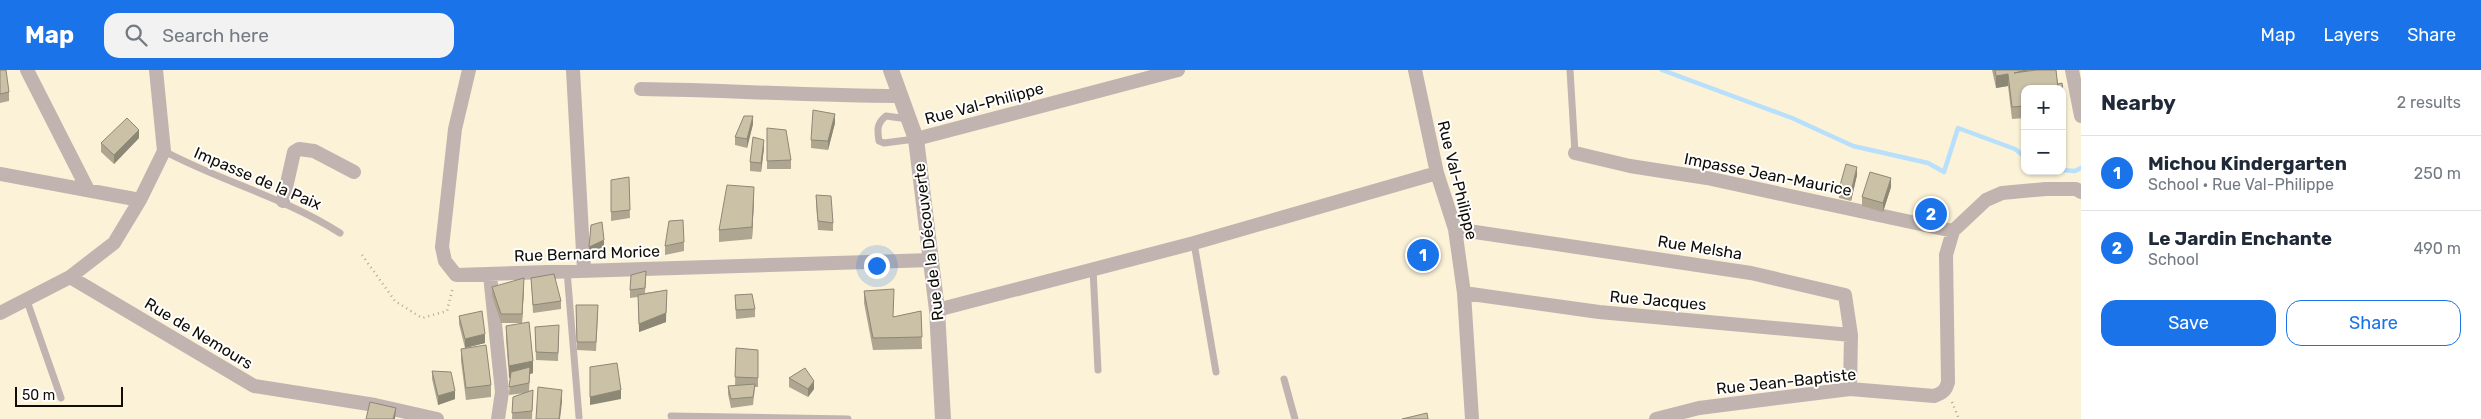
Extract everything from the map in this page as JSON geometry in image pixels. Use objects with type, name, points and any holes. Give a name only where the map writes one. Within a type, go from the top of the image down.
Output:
[{"type":"street","points":[[27,70],[88,190]]},
{"type":"street","points":[[0,313],[27,301],[70,277],[114,243],[140,200],[164,151],[156,70]]},
{"type":"street","points":[[456,274],[445,261],[442,247],[454,129],[468,70]]},
{"type":"street","points":[[573,70],[584,270]]},
{"type":"street","name":"Rue de la Découverte","points":[[891,70],[916,139],[937,310],[943,419]]},
{"type":"street","name":"Rue Val-Philippe","points":[[916,139],[1175,70]]},
{"type":"street","name":"Rue Val-Philippe","points":[[1415,70],[1437,173],[1455,229],[1464,294],[1472,419]]},
{"type":"street","points":[[2072,70],[2081,116]]},
{"type":"street","points":[[641,89],[818,96],[899,96]]},
{"type":"street","points":[[283,201],[294,152],[299,149],[314,152],[354,172]]},
{"type":"street","name":"Impasse Jean-Maurice","points":[[1576,153],[1630,166],[1707,178],[1953,231]]},
{"type":"street","points":[[937,310],[1194,243],[1437,173]]},
{"type":"street","points":[[0,174],[140,200]]},
{"type":"street","points":[[1946,389],[1948,382],[1946,255],[1953,231],[1986,200],[2002,193],[2056,189],[2076,189],[2081,192]]},
{"type":"street","name":"Rue Melsha","points":[[1455,229],[1751,273],[1845,295],[1851,336],[1850,389]]},
{"type":"street","name":"Rue Bernard Morice","points":[[456,274],[490,275],[584,270],[932,260]]},
{"type":"street","points":[[490,275],[502,392],[498,419]]},
{"type":"street","name":"Rue de Nemours","points":[[70,277],[254,386],[375,405],[436,419]]},
{"type":"street","name":"Rue Jacques","points":[[1464,294],[1599,312],[1851,336]]},
{"type":"street","name":"Rue Jean-Baptiste","points":[[1656,419],[1699,408],[1850,389],[1934,396],[1946,389]]},
{"type":"lane","points":[[1570,70],[1576,153]]},
{"type":"lane","points":[[908,119],[886,116],[880,121],[877,129],[879,141],[884,143],[916,139]]},
{"type":"lane","name":"Impasse de la Paix","points":[[164,151],[212,174],[283,201],[340,233]]},
{"type":"lane","points":[[1194,243],[1216,372]]},
{"type":"lane","points":[[1092,270],[1098,370]]},
{"type":"lane","points":[[567,271],[579,417]]},
{"type":"lane","points":[[27,301],[61,398]]},
{"type":"lane","points":[[1284,380],[1295,419]]},
{"type":"lane","points":[[670,416],[848,419]]},
{"type":"path","points":[[362,256],[394,301],[422,318],[447,311],[456,274]]},
{"type":"path","points":[[1946,389],[1959,419]]},
{"type":"building","points":[[0,70],[6,70],[9,92],[0,94]]},
{"type":"building","points":[[1995,70],[2027,70],[2014,73],[2056,70],[2058,85],[2021,85],[2021,106],[2012,107],[2008,74],[1996,76]]},
{"type":"building","points":[[813,110],[835,114],[828,141],[811,140]]},
{"type":"building","points":[[744,116],[753,116],[747,139],[735,137]]},
{"type":"building","points":[[127,118],[139,130],[114,155],[101,143]]},
{"type":"building","points":[[767,128],[786,130],[791,160],[767,161]]},
{"type":"building","points":[[753,137],[764,140],[761,163],[750,162]]},
{"type":"building","points":[[1846,164],[1857,167],[1851,192],[1839,189]]},
{"type":"building","points":[[1870,172],[1891,178],[1883,203],[1862,197]]},
{"type":"building","points":[[629,177],[630,210],[611,212],[611,180]]},
{"type":"building","points":[[727,185],[754,187],[752,227],[719,230]]},
{"type":"building","points":[[816,195],[831,196],[833,223],[818,221]]},
{"type":"building","points":[[683,220],[684,242],[665,246],[669,221]]},
{"type":"building","points":[[602,222],[604,240],[589,247],[591,225]]},
{"type":"building","points":[[646,271],[645,288],[630,290],[631,275]]},
{"type":"building","points":[[554,274],[561,301],[533,305],[531,278]]},
{"type":"building","points":[[524,278],[522,314],[501,314],[492,287]]},
{"type":"building","points":[[894,289],[893,317],[921,311],[922,337],[873,338],[864,291]]},
{"type":"building","points":[[667,290],[666,313],[639,324],[638,295]]},
{"type":"building","points":[[752,294],[755,309],[736,310],[735,295]]},
{"type":"building","points":[[576,305],[598,305],[596,342],[577,342]]},
{"type":"building","points":[[482,311],[485,334],[465,339],[459,316]]},
{"type":"building","points":[[529,322],[533,361],[509,366],[506,326]]},
{"type":"building","points":[[559,325],[558,353],[536,352],[535,327]]},
{"type":"building","points":[[486,345],[491,385],[466,388],[461,349]]},
{"type":"building","points":[[736,348],[758,350],[758,378],[735,377]]},
{"type":"building","points":[[617,363],[621,390],[590,397],[590,367]]},
{"type":"building","points":[[530,367],[529,383],[509,387],[511,372]]},
{"type":"building","points":[[805,368],[814,381],[808,389],[789,378]]},
{"type":"building","points":[[432,371],[451,372],[455,391],[438,396]]},
{"type":"building","points":[[755,384],[753,397],[731,399],[728,386]]},
{"type":"building","points":[[538,387],[562,390],[559,419],[536,419]]},
{"type":"building","points":[[533,390],[532,411],[512,413],[513,397]]},
{"type":"building","points":[[370,402],[396,408],[393,419],[366,419]]},
{"type":"building","points":[[1427,413],[1428,419],[1402,419]]},
{"type":"waterway","points":[[1662,70],[1792,118],[1853,146],[1928,163],[1944,172],[1958,128],[2015,149],[2021,154]]},
{"type":"waterway","points":[[2066,170],[2075,171],[2081,168]]},
{"type":"place","name":"Le Jardin Enchante","points":[[1931,214]]},
{"type":"place","name":"Michou Kindergarten","points":[[1423,255]]}]
